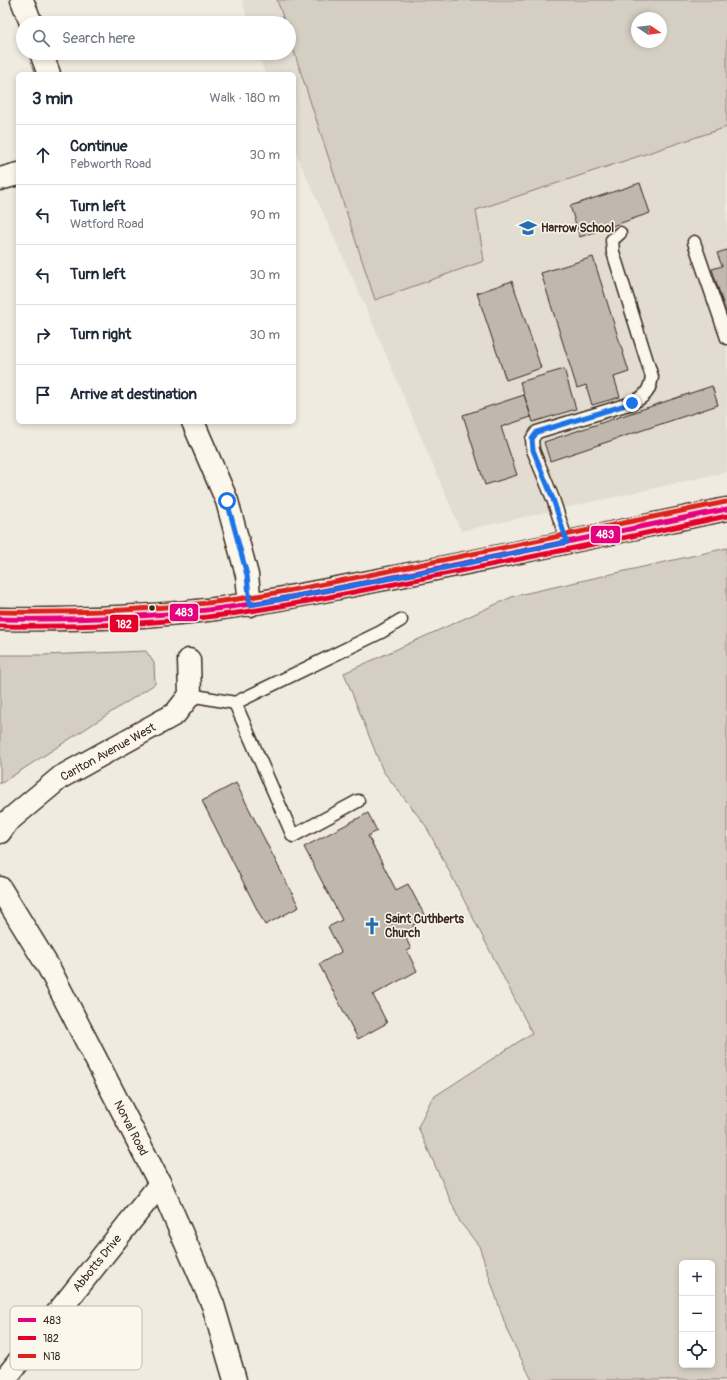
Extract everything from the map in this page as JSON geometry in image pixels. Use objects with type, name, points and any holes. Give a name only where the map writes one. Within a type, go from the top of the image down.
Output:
[{"type":"street","points":[[22,0],[28,16]]},
{"type":"street","points":[[44,60],[48,72]]},
{"type":"street","points":[[0,179],[16,175]]},
{"type":"street","points":[[194,424],[227,501],[247,575],[250,605]]},
{"type":"street","points":[[0,619],[60,619],[145,615],[250,605],[444,568],[727,509]]},
{"type":"street","points":[[189,660],[190,695]]},
{"type":"street","name":"Carlton Avenue West","points":[[0,832],[7,822],[61,777],[175,714],[190,695]]},
{"type":"street","name":"Norval Road","points":[[0,888],[49,968],[160,1184],[213,1304],[235,1380]]},
{"type":"street","name":"Abbotts Drive","points":[[63,1306],[160,1184]]},
{"type":"street","name":"Abbotts Drive","points":[[4,1380],[12,1370]]},
{"type":"lane","points":[[567,542],[553,499],[533,450],[532,439],[537,432],[632,403],[645,395],[652,377],[614,252],[612,240],[620,233]]},
{"type":"lane","points":[[694,242],[727,338]]},
{"type":"lane","points":[[190,695],[235,703],[381,632],[401,620]]},
{"type":"lane","points":[[235,703],[293,836],[358,801]]},
{"type":"shaded area","name":"Harrow School","points":[[242,0],[727,0],[727,472],[461,531],[366,308],[296,153],[296,72],[264,72],[260,60],[296,60],[296,16],[247,16]]},
{"type":"shaded area","points":[[277,0],[727,0],[727,127],[476,210],[484,261],[375,300],[296,57],[296,16],[283,16]]},
{"type":"shaded area","points":[[727,548],[727,1380],[532,1380],[508,1333],[479,1246],[460,1222],[418,1127],[432,1098],[532,1033],[426,826],[383,771],[344,673],[514,596]]},
{"type":"shaded area","points":[[146,651],[154,663],[155,684],[0,784],[0,655]]},
{"type":"building","points":[[640,183],[650,213],[580,237],[570,206]]},
{"type":"building","points":[[727,250],[727,316],[712,269],[722,266],[717,253]]},
{"type":"building","points":[[593,257],[629,372],[614,377],[620,397],[592,405],[586,385],[577,388],[541,273]]},
{"type":"building","points":[[512,281],[541,368],[506,380],[477,293]]},
{"type":"building","points":[[564,369],[576,409],[533,422],[520,382]]},
{"type":"building","points":[[712,386],[718,405],[550,461],[544,442]]},
{"type":"building","points":[[524,395],[531,417],[501,427],[517,475],[485,485],[463,415]]},
{"type":"building","points":[[236,783],[299,907],[265,925],[202,801]]},
{"type":"building","name":"Saint Cuthberts Church","points":[[368,813],[377,831],[368,836],[396,890],[408,884],[426,918],[413,925],[416,930],[405,936],[411,949],[407,951],[417,971],[373,995],[387,1023],[358,1039],[319,964],[341,952],[328,927],[342,920],[304,847]]},
{"type":"transit line","name":"N18","points":[[0,612],[78,612],[129,610],[181,606],[253,597],[431,563],[726,502]]},
{"type":"transit line","name":"483","points":[[0,619],[78,619],[129,617],[181,613],[253,604],[431,570],[727,509]]},
{"type":"transit line","name":"182","points":[[0,626],[78,626],[129,624],[181,620],[253,611],[321,599],[601,543],[727,516]]},
{"type":"place","name":"Harrow School","points":[[528,228]]},
{"type":"place","name":"Saint Cuthberts Church","points":[[372,926]]},
{"type":"route","points":[[227,501],[247,575],[250,605],[444,568],[567,542],[553,499],[533,450],[532,439],[537,432],[632,403]]}]
